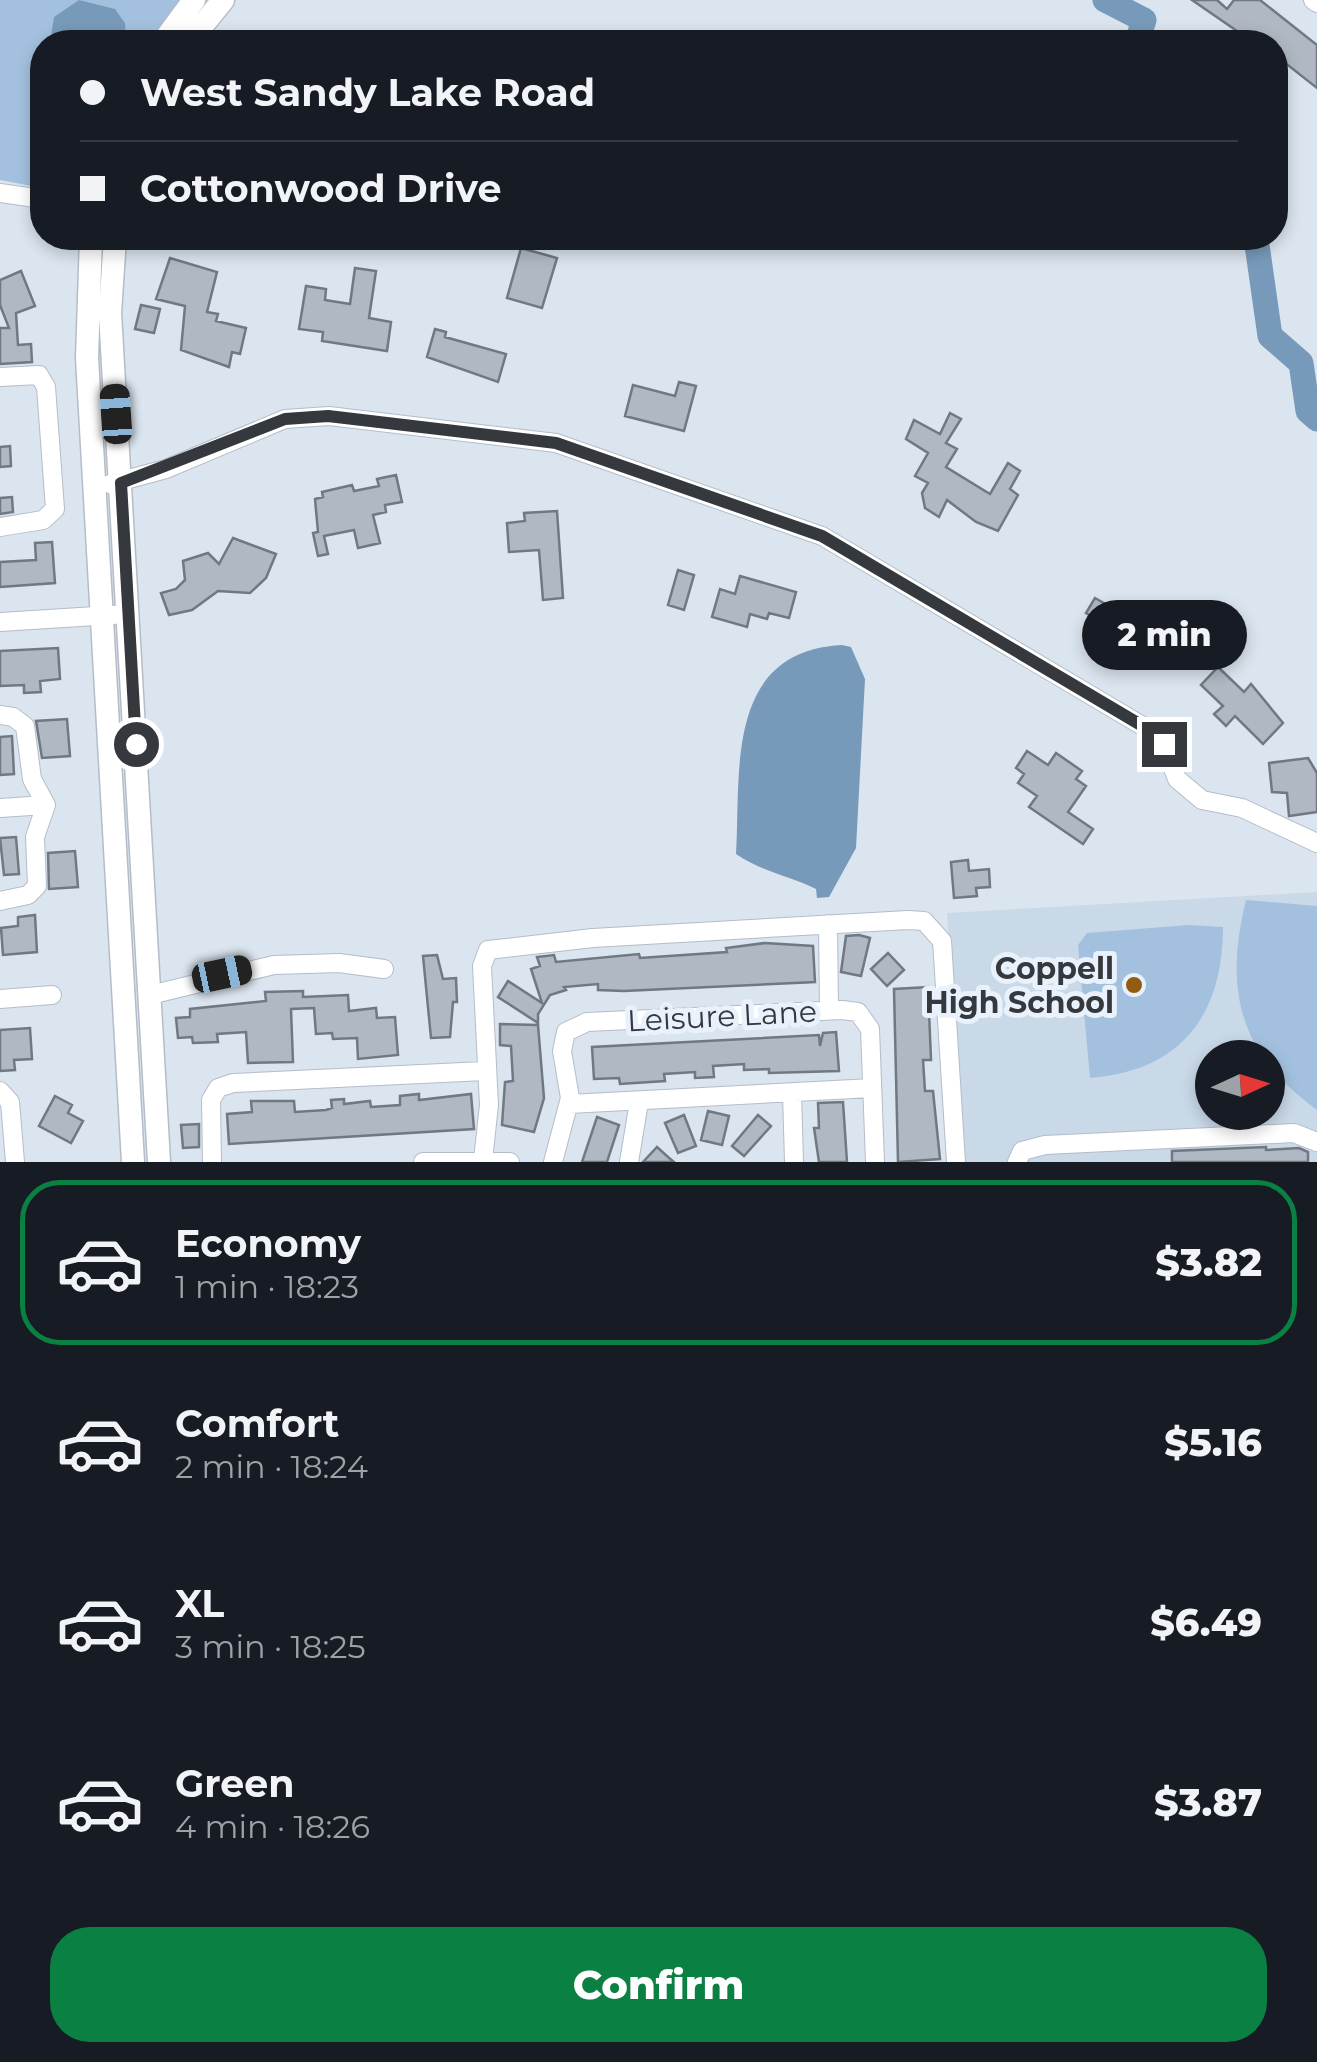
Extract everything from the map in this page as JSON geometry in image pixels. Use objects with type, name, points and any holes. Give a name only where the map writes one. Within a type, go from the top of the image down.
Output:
[{"type":"main road","points":[[172,30],[194,0]]},
{"type":"main road","points":[[199,30],[223,0]]},
{"type":"main road","points":[[91,250],[87,358],[133,1162]]},
{"type":"main road","points":[[114,250],[110,313],[159,1162]]},
{"type":"street","points":[[0,193],[30,197]]},
{"type":"street","points":[[0,377],[39,375],[46,387],[56,509],[43,520],[0,527]]},
{"type":"street","points":[[94,486],[121,483],[285,419],[328,416],[556,443],[822,536],[1146,728],[1164,744],[1177,779],[1202,800],[1242,808],[1317,843]]},
{"type":"street","points":[[0,622],[128,614]]},
{"type":"street","points":[[0,715],[12,716],[25,726],[32,780],[46,804],[35,837],[37,886],[28,895],[0,900]]},
{"type":"street","points":[[0,808],[46,804]]},
{"type":"street","points":[[483,1160],[490,1106],[484,1071],[482,966],[488,950],[908,920],[924,921],[936,929],[942,941],[956,1162]]},
{"type":"street","points":[[828,924],[830,1010]]},
{"type":"street","points":[[150,994],[274,964],[384,969]]},
{"type":"street","points":[[0,999],[52,995]]},
{"type":"street","name":"Leisure Lane","points":[[553,1162],[568,1104],[562,1051],[566,1032],[588,1022],[830,1010],[858,1012],[870,1029],[876,1162]]},
{"type":"street","points":[[212,1162],[211,1100],[218,1088],[233,1084],[484,1071]]},
{"type":"street","points":[[568,1104],[872,1088]]},
{"type":"street","points":[[0,1091],[10,1102],[15,1162]]},
{"type":"street","points":[[792,1094],[794,1162]]},
{"type":"street","points":[[629,1162],[640,1102]]},
{"type":"street","points":[[1017,1162],[1022,1152],[1044,1145],[1294,1133],[1317,1142]]},
{"type":"street","points":[[422,1162],[510,1162]]},
{"type":"shaded area","points":[[0,0],[183,0],[162,30],[30,30],[30,186],[0,180]]},
{"type":"shaded area","points":[[79,0],[115,9],[125,30],[52,30],[54,17]]},
{"type":"shaded area","points":[[851,647],[865,679],[856,848],[829,897],[817,898],[816,889],[736,854],[741,754],[758,692],[776,669],[804,652]]},
{"type":"shaded area","name":"Coppell High School","points":[[1317,892],[1317,1162],[963,1162],[947,913]]},
{"type":"shaded area","points":[[1246,900],[1317,906],[1317,1110],[1285,1082],[1285,1040],[1253,1040],[1238,993],[1239,933]]},
{"type":"shaded area","points":[[1189,925],[1223,927],[1215,987],[1205,1012],[1191,1033],[1149,1064],[1090,1078],[1078,945],[1087,933]]},
{"type":"building","points":[[1192,0],[1217,0],[1227,9],[1234,0],[1260,0],[1317,45],[1317,88],[1288,65],[1288,30],[1236,30]]},
{"type":"building","points":[[520,250],[557,258],[542,308],[507,298]]},
{"type":"building","points":[[170,258],[217,272],[207,312],[218,314],[216,321],[246,328],[240,354],[232,352],[229,367],[181,350],[185,306],[156,299]]},
{"type":"building","points":[[355,268],[376,271],[369,318],[391,322],[387,351],[322,341],[323,332],[299,329],[306,286],[326,289],[325,300],[350,304]]},
{"type":"building","points":[[21,271],[35,306],[16,313],[18,345],[31,344],[32,362],[0,364],[0,328],[9,328],[0,305],[0,280]]},
{"type":"building","points":[[141,305],[160,309],[154,333],[135,329]]},
{"type":"building","points":[[435,329],[446,332],[445,337],[506,354],[498,382],[427,357]]},
{"type":"building","points":[[679,382],[696,386],[684,431],[625,416],[633,385],[675,396]]},
{"type":"building","points":[[950,413],[961,419],[946,443],[957,449],[946,467],[990,494],[1008,463],[1020,471],[1010,489],[1018,495],[998,531],[976,522],[947,500],[939,517],[925,508],[922,493],[928,483],[915,476],[928,453],[906,439],[914,420],[940,434]]},
{"type":"building","points":[[10,446],[11,466],[0,467],[0,447]]},
{"type":"building","points":[[396,475],[402,502],[385,505],[386,512],[373,515],[380,543],[358,548],[354,530],[324,536],[328,554],[318,556],[313,533],[318,532],[315,499],[323,497],[322,492],[352,485],[354,491],[379,486],[377,479]]},
{"type":"building","points":[[12,497],[13,512],[0,514],[0,498]]},
{"type":"building","points":[[557,511],[563,598],[543,600],[539,550],[509,552],[507,523],[525,521],[524,513]]},
{"type":"building","points":[[233,538],[276,554],[266,578],[250,593],[218,591],[192,610],[169,615],[161,593],[176,589],[185,580],[183,561],[208,553],[219,564]]},
{"type":"building","points":[[52,542],[55,583],[0,587],[0,562],[36,560],[35,543]]},
{"type":"building","points":[[678,570],[694,575],[684,610],[668,605]]},
{"type":"building","points":[[740,576],[796,592],[789,618],[769,613],[767,619],[750,614],[747,627],[712,617],[720,589],[735,594]]},
{"type":"building","points":[[1095,598],[1155,632],[1137,664],[1104,650],[1116,630],[1086,613]]},
{"type":"building","points":[[58,648],[60,679],[40,681],[41,692],[24,693],[24,685],[0,686],[0,651]]},
{"type":"building","points":[[1218,667],[1244,692],[1251,684],[1283,723],[1263,744],[1235,716],[1226,726],[1214,714],[1223,706],[1201,685]]},
{"type":"building","points":[[67,719],[70,756],[42,758],[36,721]]},
{"type":"building","points":[[12,736],[14,774],[0,775],[0,737]]},
{"type":"building","points":[[1027,751],[1048,765],[1056,753],[1082,771],[1076,779],[1086,786],[1068,812],[1093,829],[1083,844],[1029,807],[1037,796],[1018,783],[1024,774],[1016,768]]},
{"type":"building","points":[[1308,758],[1317,773],[1317,812],[1289,816],[1287,793],[1272,792],[1269,763]]},
{"type":"building","points":[[16,837],[19,874],[4,875],[0,838]]},
{"type":"building","points":[[75,851],[78,887],[49,889],[48,853]]},
{"type":"building","points":[[968,860],[969,871],[989,869],[990,887],[976,888],[977,896],[954,898],[951,862]]},
{"type":"building","points":[[35,915],[37,952],[3,955],[1,928],[18,926],[18,917]]},
{"type":"building","points":[[846,936],[870,938],[861,976],[841,972]]},
{"type":"building","points":[[765,943],[813,946],[815,982],[624,991],[598,990],[598,984],[564,987],[566,990],[550,995],[538,1014],[538,1023],[498,997],[508,981],[542,1003],[531,969],[540,966],[537,957],[554,955],[556,962],[639,954],[640,958],[727,952],[726,948]]},
{"type":"building","points":[[888,953],[904,970],[887,986],[871,969]]},
{"type":"building","points":[[437,955],[443,979],[456,978],[457,1002],[453,1002],[450,1037],[431,1038],[423,956]]},
{"type":"building","points":[[928,987],[931,1060],[923,1060],[925,1091],[933,1091],[940,1159],[898,1162],[894,989]]},
{"type":"building","points":[[303,991],[303,997],[348,995],[349,1011],[376,1008],[377,1018],[395,1017],[398,1055],[358,1059],[357,1038],[333,1039],[332,1033],[316,1034],[314,1008],[291,1009],[293,1062],[248,1063],[246,1032],[217,1034],[218,1042],[193,1043],[192,1037],[178,1038],[176,1018],[190,1017],[190,1009],[266,1001],[265,992]]},
{"type":"building","points":[[500,1024],[538,1025],[544,1098],[534,1132],[502,1125],[505,1082],[513,1081],[511,1046],[500,1045]]},
{"type":"building","points":[[30,1028],[32,1059],[14,1060],[15,1070],[0,1071],[0,1030]]},
{"type":"building","points":[[836,1032],[839,1071],[769,1073],[769,1069],[744,1070],[744,1064],[713,1066],[714,1077],[695,1078],[695,1072],[664,1074],[665,1081],[620,1084],[619,1078],[594,1079],[592,1047],[819,1035],[820,1046],[823,1033]]},
{"type":"building","points":[[419,1094],[419,1100],[471,1094],[474,1129],[229,1144],[227,1114],[252,1112],[251,1101],[294,1101],[295,1112],[326,1110],[332,1108],[331,1100],[344,1099],[344,1104],[370,1101],[371,1107],[400,1105],[400,1096]]},
{"type":"building","points":[[55,1096],[72,1105],[68,1113],[83,1121],[71,1143],[39,1126]]},
{"type":"building","points":[[843,1102],[847,1162],[819,1162],[814,1128],[819,1128],[818,1103]]},
{"type":"building","points":[[708,1111],[729,1116],[722,1145],[701,1140]]},
{"type":"building","points":[[684,1115],[696,1146],[678,1153],[665,1123]]},
{"type":"building","points":[[758,1115],[771,1126],[744,1156],[732,1146]]},
{"type":"building","points":[[597,1117],[619,1125],[607,1162],[582,1162]]},
{"type":"building","points":[[199,1124],[199,1147],[183,1148],[181,1125]]},
{"type":"building","points":[[657,1147],[668,1157],[674,1162],[643,1162]]},
{"type":"building","points":[[1299,1148],[1308,1152],[1308,1162],[1172,1162],[1172,1151]]},
{"type":"waterway","points":[[1105,0],[1144,20],[1141,30]]},
{"type":"waterway","points":[[1258,250],[1270,336],[1301,363],[1308,411],[1317,419]]},
{"type":"place","name":"Coppell High School","points":[[1134,985]]},
{"type":"route","points":[[136,744],[121,483],[166,470],[240,435],[285,419],[328,416],[448,432],[512,434],[556,443],[822,536],[1146,728],[1164,744]]}]
